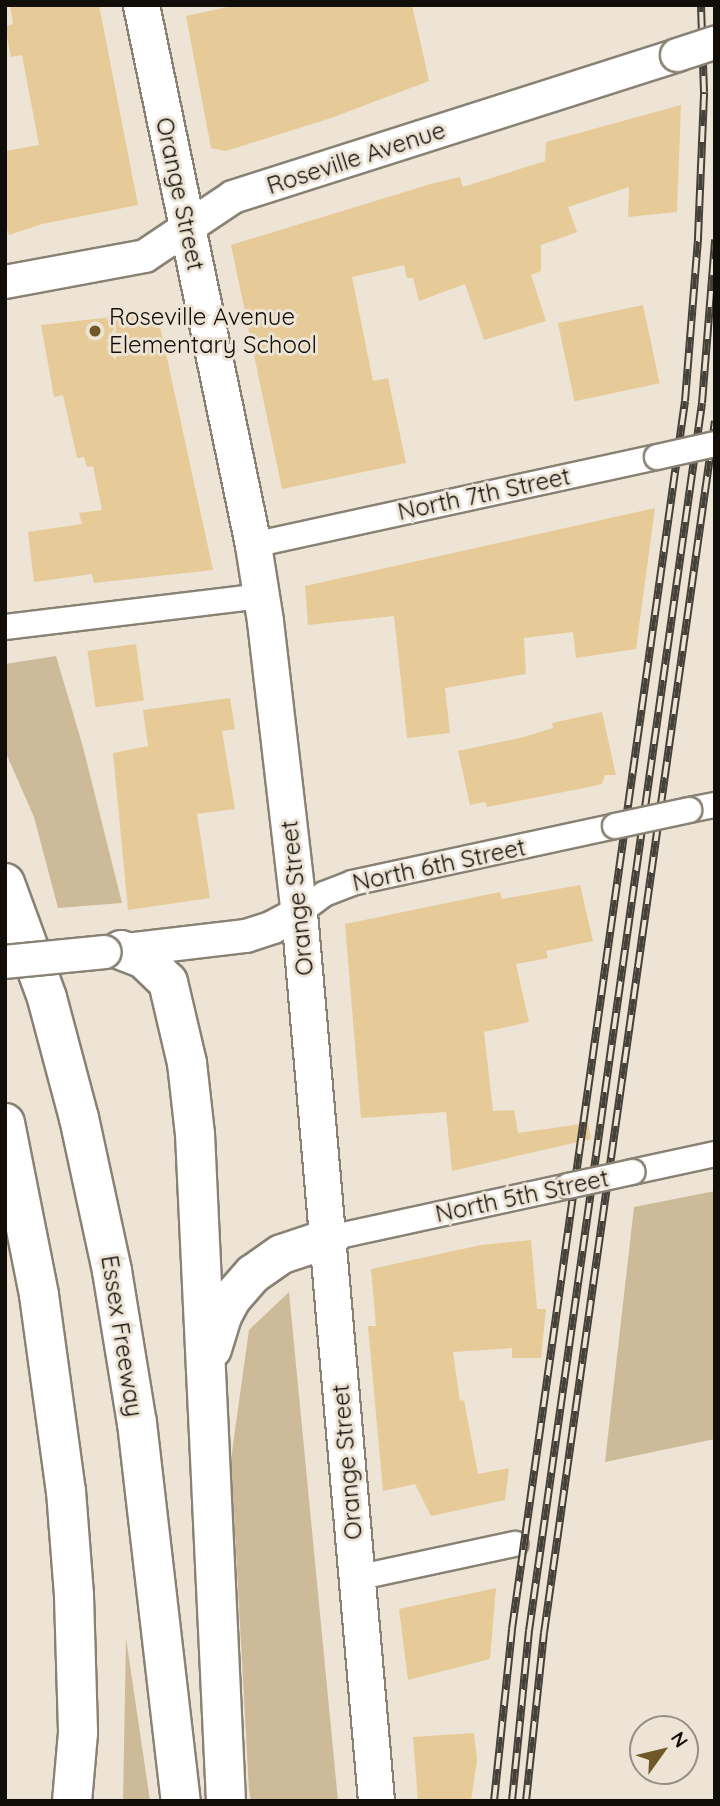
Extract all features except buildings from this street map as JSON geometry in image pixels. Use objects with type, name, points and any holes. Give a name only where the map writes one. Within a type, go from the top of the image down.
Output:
[{"type":"highway","name":"Essex Freeway","points":[[5,883],[47,998],[82,1131],[112,1271],[136,1423],[181,1801]]},
{"type":"highway","points":[[113,951],[144,959],[168,982],[182,1036],[195,1134],[226,1801]]},
{"type":"highway","points":[[5,1123],[33,1262],[60,1439],[74,1596],[78,1733],[72,1801]]},
{"type":"highway","points":[[206,1386],[211,1354],[222,1316],[241,1286],[274,1259],[300,1246],[330,1238]]},
{"type":"highway","points":[[78,1733],[96,1782],[96,1801]]},
{"type":"main road","name":"Orange Street","points":[[141,5],[253,545],[261,596],[299,913],[330,1238],[376,1801]]},
{"type":"street","name":"Roseville Avenue","points":[[5,282],[145,256],[233,197],[715,43]]},
{"type":"street","name":"North 7th Street","points":[[253,545],[715,444]]},
{"type":"street","points":[[5,628],[261,596]]},
{"type":"street","name":"North 6th Street","points":[[5,962],[246,936],[273,927],[299,913],[324,894],[352,883],[715,805]]},
{"type":"street","name":"North 5th Street","points":[[330,1238],[715,1154]]},
{"type":"street","points":[[356,1578],[515,1544]]},
{"type":"shaded area","points":[[56,656],[83,747],[122,903],[58,908],[34,817],[5,751],[5,664]]},
{"type":"shaded area","points":[[715,1191],[715,1439],[605,1462],[634,1207]]},
{"type":"shaded area","points":[[289,1292],[338,1801],[251,1801],[249,1790],[231,1459],[249,1330]]},
{"type":"shaded area","points":[[126,1638],[150,1801],[123,1801]]},
{"type":"railway","points":[[494,1801],[512,1629],[685,401],[698,238],[704,92],[701,5]]},
{"type":"railway","points":[[512,1801],[529,1631],[702,403],[715,240]]},
{"type":"railway","points":[[526,1801],[544,1633],[715,421]]},
{"type":"place","name":"Roseville Avenue Elementary School","points":[[95,331]]}]
